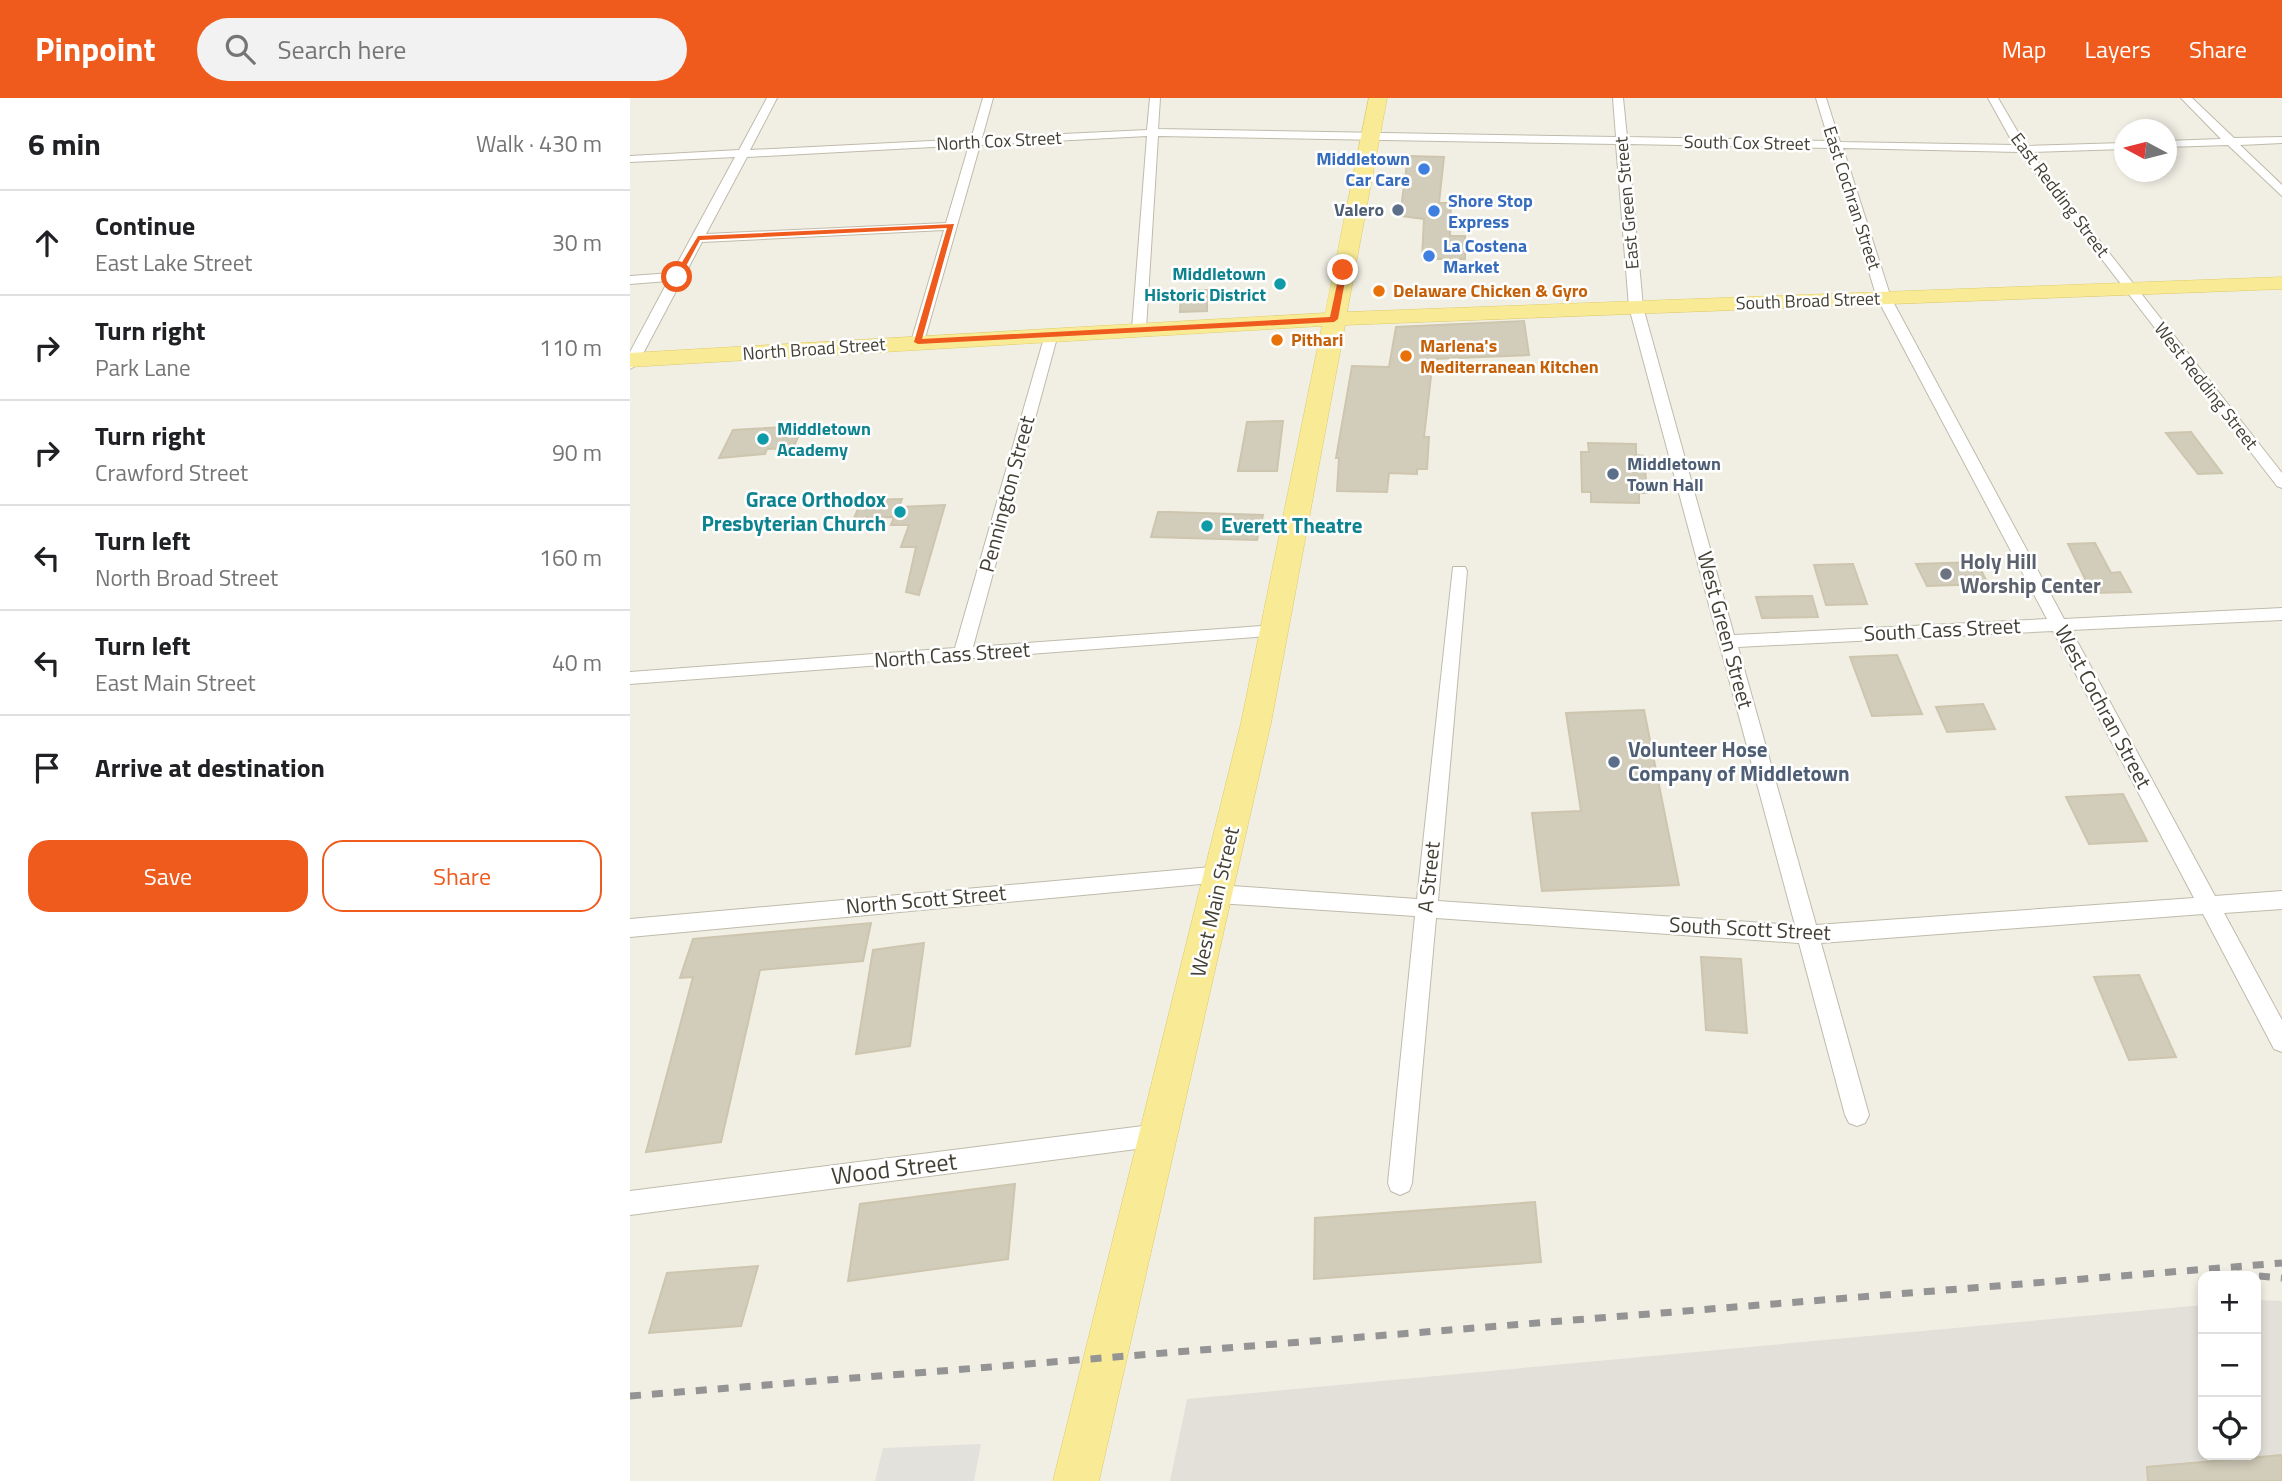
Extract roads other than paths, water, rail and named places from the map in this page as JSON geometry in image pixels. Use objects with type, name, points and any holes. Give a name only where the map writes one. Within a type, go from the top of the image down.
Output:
[{"type":"main road","name":"West Main Street","points":[[1076,1481],[1220,884],[1275,631],[1378,98]]},
{"type":"main road","name":"South Broad Street","points":[[1334,319],[2282,283]]},
{"type":"main road","name":"North Broad Street","points":[[631,362],[918,342],[1334,319]]},
{"type":"street","points":[[631,362],[772,98]]},
{"type":"street","points":[[918,342],[988,98]]},
{"type":"street","points":[[1139,329],[1155,98]]},
{"type":"street","name":"East Green Street","points":[[1618,98],[1636,307]]},
{"type":"street","name":"East Cochran Street","points":[[1821,98],[1884,298]]},
{"type":"street","name":"East Redding Street","points":[[1993,98],[2022,149],[2131,289]]},
{"type":"street","points":[[2186,98],[2282,192]]},
{"type":"street","name":"North Cox Street","points":[[630,159],[1153,132],[1369,134]]},
{"type":"street","name":"South Cox Street","points":[[1369,134],[2022,149],[2114,146]]},
{"type":"street","points":[[2177,144],[2282,140]]},
{"type":"street","points":[[698,238],[951,226]]},
{"type":"street","points":[[630,280],[677,277]]},
{"type":"street","name":"West Redding Street","points":[[2131,289],[2282,483]]},
{"type":"street","name":"West Cochran Street","points":[[1884,298],[2282,1042]]},
{"type":"street","name":"West Green Street","points":[[1636,307],[1857,1115]]},
{"type":"street","name":"Pennington Street","points":[[962,654],[1051,334]]},
{"type":"street","name":"A Street","points":[[1400,1184],[1459,571]]},
{"type":"street","name":"South Cass Street","points":[[1728,641],[2282,614]]},
{"type":"street","name":"North Cass Street","points":[[630,678],[1275,631]]},
{"type":"street","name":"South Scott Street","points":[[1220,884],[1426,909],[1808,935],[2282,900]]},
{"type":"street","name":"North Scott Street","points":[[630,928],[1220,884]]},
{"type":"street","name":"Wood Street","points":[[630,1203],[1159,1135]]},
{"type":"railway","points":[[630,1396],[2282,1263]]},
{"type":"railway","points":[[2261,1276],[2282,1278]]},
{"type":"place","name":"Middletown Car Care","points":[[1424,169]]},
{"type":"place","name":"Valero","points":[[1398,210]]},
{"type":"place","name":"Shore Stop Express","points":[[1434,211]]},
{"type":"place","name":"La Costena Market","points":[[1429,256]]},
{"type":"place","name":"Middletown Historic District","points":[[1280,284]]},
{"type":"place","name":"Delaware Chicken & Gyro","points":[[1379,291]]},
{"type":"place","name":"Pithari","points":[[1277,340]]},
{"type":"place","name":"Marlena's Mediterranean Kitchen","points":[[1406,356]]},
{"type":"place","name":"Middletown Academy","points":[[763,439]]},
{"type":"place","name":"Middletown Town Hall","points":[[1613,474]]},
{"type":"place","name":"Grace Orthodox Presbyterian Church","points":[[900,512]]},
{"type":"place","name":"Everett Theatre","points":[[1207,526]]},
{"type":"place","name":"Holy Hill Worship Center","points":[[1946,574]]},
{"type":"place","name":"Volunteer Hose Company of Middletown","points":[[1614,762]]}]
